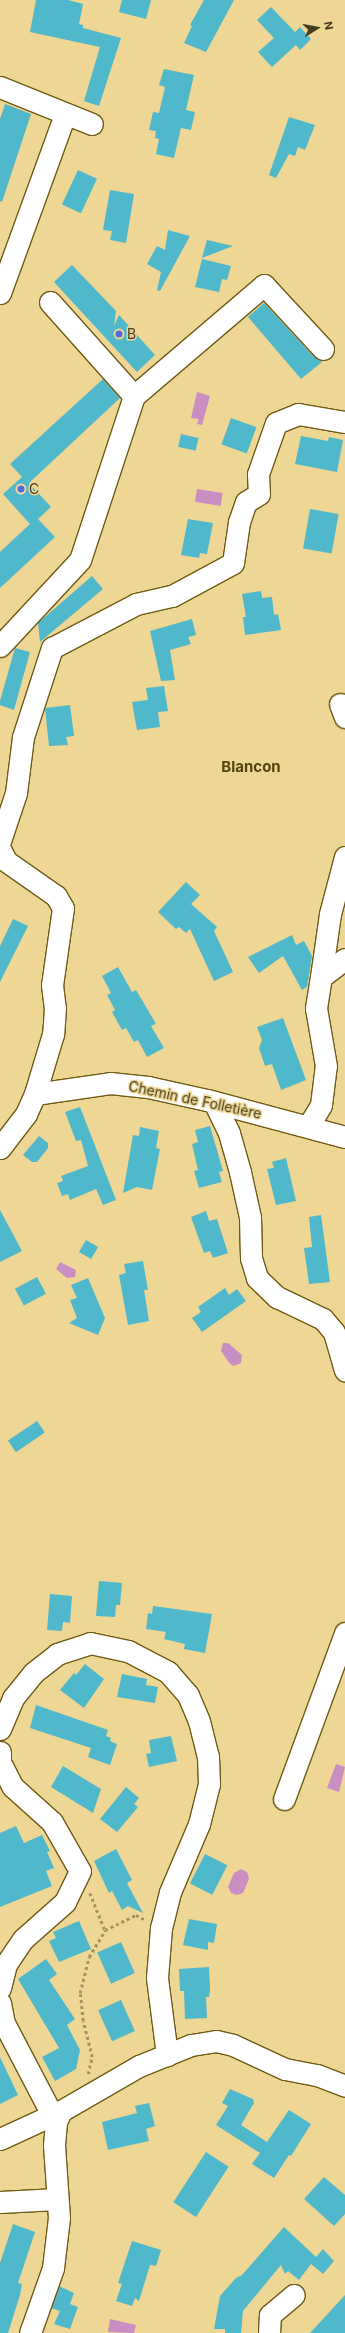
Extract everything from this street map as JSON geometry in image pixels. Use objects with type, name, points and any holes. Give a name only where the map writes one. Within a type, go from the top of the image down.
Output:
[{"type":"street","points":[[0,87],[92,124]]},
{"type":"street","points":[[0,293],[65,114]]},
{"type":"street","points":[[0,646],[80,560],[134,396],[264,285],[323,349]]},
{"type":"street","points":[[50,302],[134,396]]},
{"type":"street","points":[[0,841],[16,793],[23,738],[52,648],[136,604],[172,596],[233,563],[239,522],[246,502],[259,494],[258,474],[276,423],[298,414],[345,422]]},
{"type":"street","points":[[0,848],[6,862],[56,896],[63,908],[52,985],[55,1008],[53,1034],[36,1094],[26,1114],[0,1148]]},
{"type":"street","points":[[309,1125],[321,1105],[326,1066],[316,1008],[330,914],[345,857]]},
{"type":"street","points":[[321,977],[345,959]]},
{"type":"street","name":"Chemin de Folletière","points":[[36,1094],[110,1083],[148,1087],[309,1125],[345,1137]]},
{"type":"street","points":[[214,1102],[229,1133],[240,1172],[250,1217],[251,1258],[257,1278],[277,1297],[323,1319],[334,1332],[345,1370]]},
{"type":"street","points":[[284,1799],[345,1633]]},
{"type":"street","points":[[0,1729],[13,1698],[33,1673],[57,1654],[90,1643],[128,1651],[168,1672],[188,1695],[199,1721],[208,1756],[209,1784],[199,1824],[170,1892],[161,1928],[157,1978],[167,2055]]},
{"type":"street","points":[[0,1752],[0,1762],[13,1787],[52,1822],[80,1871],[65,1902],[23,1938],[6,1964],[0,1988]]},
{"type":"street","points":[[0,2003],[4,2023],[63,2109]]},
{"type":"street","points":[[0,2138],[63,2109],[139,2066],[191,2045],[216,2041],[233,2045],[286,2069],[317,2075],[345,2086]]},
{"type":"street","points":[[30,2333],[53,2268],[59,2218],[54,2145],[56,2122],[63,2109]]},
{"type":"street","points":[[0,2202],[58,2199]]},
{"type":"street","points":[[269,2333],[270,2315],[294,2295]]},
{"type":"path","points":[[80,1871],[106,1930]]},
{"type":"path","points":[[63,2109],[88,2074],[92,2058],[83,2020],[80,1993],[89,1957],[106,1930],[136,1915],[161,1928]]},
{"type":"shaded area","points":[[197,392],[210,396],[202,425],[197,424],[199,419],[191,418]]},
{"type":"shaded area","points":[[197,489],[223,493],[221,506],[195,502]]},
{"type":"shaded area","points":[[60,1262],[76,1270],[75,1277],[67,1278],[56,1269]]},
{"type":"shaded area","points":[[223,1343],[228,1343],[242,1355],[241,1363],[234,1366],[230,1364],[221,1351]]},
{"type":"shaded area","points":[[336,1764],[345,1767],[339,1792],[327,1788]]},
{"type":"shaded area","points":[[241,1869],[247,1872],[249,1879],[243,1893],[237,1895],[231,1893],[228,1887],[234,1873]]},
{"type":"shaded area","points":[[110,2319],[136,2325],[134,2333],[108,2332]]},
{"type":"building","points":[[36,0],[68,0],[83,4],[79,24],[83,25],[83,28],[121,38],[99,106],[84,101],[100,47],[30,32]]},
{"type":"building","points":[[122,0],[151,0],[146,19],[119,12]]},
{"type":"building","points":[[204,0],[234,0],[206,52],[184,43],[192,26],[190,25]]},
{"type":"building","points":[[271,7],[295,32],[300,27],[311,39],[300,50],[296,45],[272,67],[258,52],[274,38],[257,20]]},
{"type":"building","points":[[164,69],[194,75],[186,110],[195,112],[191,130],[181,128],[174,158],[156,154],[159,139],[155,138],[156,131],[149,130],[153,112],[159,113],[165,87],[159,85]]},
{"type":"building","points":[[5,104],[31,114],[2,202],[0,201],[0,119]]},
{"type":"building","points":[[289,117],[315,125],[305,150],[298,147],[295,156],[289,154],[276,178],[269,175]]},
{"type":"building","points":[[78,170],[97,179],[81,213],[62,204]]},
{"type":"building","points":[[110,190],[134,194],[126,243],[110,240],[112,231],[103,230]]},
{"type":"building","points":[[168,230],[190,236],[160,291],[157,290],[161,272],[147,264],[157,246],[165,250]]},
{"type":"building","points":[[207,240],[233,246],[202,258]]},
{"type":"building","points":[[202,259],[231,266],[227,280],[222,279],[219,292],[195,287]]},
{"type":"building","name":"B","points":[[72,265],[116,311],[114,326],[119,315],[155,355],[137,372],[54,282]]},
{"type":"building","points":[[264,303],[314,357],[322,362],[301,379],[248,317]]},
{"type":"building","name":"C","points":[[103,379],[120,398],[29,483],[51,507],[38,519],[55,537],[0,588],[0,552],[30,524],[3,494],[22,477],[10,464]]},
{"type":"building","points":[[231,418],[256,427],[247,454],[221,444]]},
{"type":"building","points":[[181,434],[199,438],[196,451],[178,447]]},
{"type":"building","points":[[301,436],[328,441],[329,437],[343,440],[337,472],[295,464]]},
{"type":"building","points":[[310,509],[339,514],[332,553],[303,548]]},
{"type":"building","points":[[188,519],[213,523],[207,554],[200,553],[199,558],[181,555]]},
{"type":"building","points":[[92,576],[103,589],[40,642],[38,623]]},
{"type":"building","points":[[261,591],[262,598],[272,597],[274,615],[278,614],[281,630],[245,635],[243,617],[246,617],[242,594]]},
{"type":"building","points":[[192,619],[196,635],[188,637],[191,644],[170,650],[175,680],[161,681],[150,631]]},
{"type":"building","points":[[15,648],[30,652],[14,710],[0,705],[0,701]]},
{"type":"building","points":[[164,686],[168,711],[158,712],[160,727],[137,730],[132,702],[148,700],[146,688]]},
{"type":"building","points":[[70,705],[74,736],[66,737],[68,745],[49,746],[45,708]]},
{"type":"building","points":[[186,882],[200,895],[191,904],[217,927],[214,931],[233,972],[214,981],[190,929],[186,933],[179,927],[176,929],[158,912]]},
{"type":"building","points":[[13,919],[28,926],[0,982],[0,946]]},
{"type":"building","points":[[292,935],[296,945],[304,941],[312,956],[307,987],[302,990],[283,956],[259,973],[248,957]]},
{"type":"building","points":[[118,967],[132,992],[136,990],[156,1024],[151,1026],[164,1048],[147,1057],[138,1040],[134,1042],[126,1028],[122,1030],[112,1012],[115,1010],[107,995],[111,993],[102,976]]},
{"type":"building","points":[[283,1018],[306,1080],[281,1090],[272,1064],[265,1066],[259,1048],[262,1040],[257,1027]]},
{"type":"building","points":[[80,1107],[116,1200],[103,1205],[96,1189],[70,1200],[68,1194],[62,1196],[57,1183],[63,1181],[61,1176],[88,1166],[81,1140],[76,1141],[65,1112]]},
{"type":"building","points":[[210,1126],[223,1171],[219,1172],[222,1182],[199,1188],[194,1171],[198,1170],[192,1144],[198,1142],[195,1130]]},
{"type":"building","points":[[140,1127],[159,1131],[156,1148],[160,1149],[152,1190],[137,1187],[123,1193],[133,1135],[139,1136]]},
{"type":"building","points":[[39,1136],[48,1143],[48,1148],[37,1162],[32,1162],[23,1155]]},
{"type":"building","points":[[286,1158],[296,1201],[276,1205],[267,1169],[274,1168],[272,1162]]},
{"type":"building","points":[[0,1210],[22,1251],[0,1262]]},
{"type":"building","points":[[206,1211],[209,1221],[217,1219],[228,1253],[213,1258],[210,1251],[204,1253],[191,1217]]},
{"type":"building","points":[[321,1215],[330,1282],[309,1284],[304,1248],[312,1247],[309,1217]]},
{"type":"building","points":[[86,1240],[98,1247],[91,1259],[79,1252]]},
{"type":"building","points":[[143,1261],[148,1290],[144,1290],[149,1321],[128,1325],[119,1275],[126,1273],[124,1264]]},
{"type":"building","points":[[37,1277],[46,1294],[24,1306],[15,1289]]},
{"type":"building","points":[[88,1278],[105,1318],[98,1335],[69,1323],[77,1318],[70,1300],[77,1298],[71,1285]]},
{"type":"building","points":[[225,1288],[229,1295],[237,1289],[246,1301],[202,1332],[192,1318],[201,1312],[198,1307]]},
{"type":"building","points":[[37,1421],[45,1433],[16,1452],[8,1441]]},
{"type":"building","points":[[99,1581],[122,1583],[120,1605],[116,1605],[115,1617],[96,1616]]},
{"type":"building","points":[[50,1594],[72,1596],[70,1623],[63,1622],[62,1631],[47,1630]]},
{"type":"building","points":[[153,1606],[212,1614],[205,1653],[184,1649],[185,1644],[164,1639],[166,1632],[146,1629],[148,1613],[152,1614]]},
{"type":"building","points":[[85,1664],[104,1679],[84,1708],[60,1690],[74,1673],[76,1675]]},
{"type":"building","points":[[122,1674],[147,1679],[146,1685],[158,1687],[155,1703],[117,1697]]},
{"type":"building","points":[[36,1705],[108,1730],[106,1736],[111,1738],[110,1741],[117,1744],[110,1765],[88,1757],[91,1748],[30,1728]]},
{"type":"building","points":[[171,1736],[177,1761],[149,1767],[146,1754],[151,1753],[149,1740]]},
{"type":"building","points":[[63,1766],[101,1789],[93,1813],[51,1787]]},
{"type":"building","points":[[126,1787],[139,1798],[134,1804],[138,1807],[117,1832],[100,1819]]},
{"type":"building","points":[[16,1826],[24,1843],[42,1835],[50,1851],[47,1852],[54,1868],[46,1871],[52,1886],[0,1907],[0,1833]]},
{"type":"building","points":[[116,1849],[132,1880],[127,1883],[143,1913],[128,1906],[122,1910],[112,1891],[109,1893],[94,1861]]},
{"type":"building","points":[[205,1854],[227,1865],[212,1895],[190,1883]]},
{"type":"building","points":[[189,1919],[217,1924],[214,1943],[208,1942],[208,1950],[183,1945]]},
{"type":"building","points":[[79,1921],[91,1949],[59,1962],[49,1941],[56,1938],[53,1932]]},
{"type":"building","points":[[121,1942],[135,1973],[111,1984],[97,1953]]},
{"type":"building","points":[[46,1959],[57,1974],[49,1980],[75,2019],[67,2025],[80,2050],[76,2069],[55,2081],[42,2057],[59,2048],[18,1979]]},
{"type":"building","points":[[209,1967],[210,1990],[209,1997],[206,1997],[207,2018],[185,2019],[184,1991],[180,1991],[179,1969]]},
{"type":"building","points":[[121,2000],[135,2031],[112,2041],[98,2010]]},
{"type":"building","points":[[0,2057],[18,2095],[0,2104]]},
{"type":"building","points":[[230,2089],[253,2099],[254,2103],[241,2125],[267,2142],[289,2110],[311,2124],[291,2156],[289,2155],[274,2178],[252,2164],[260,2153],[216,2125],[228,2106],[222,2103]]},
{"type":"building","points":[[149,2103],[155,2126],[146,2129],[149,2141],[108,2150],[102,2122],[137,2113],[135,2106]]},
{"type":"building","points":[[206,2152],[229,2167],[196,2217],[173,2202]]},
{"type":"building","points":[[324,2177],[345,2195],[345,2214],[334,2226],[304,2199]]},
{"type":"building","points":[[13,2224],[35,2232],[18,2283],[22,2284],[20,2295],[8,2333],[0,2333],[0,2263]]},
{"type":"building","points":[[284,2227],[316,2257],[323,2249],[334,2261],[323,2274],[311,2264],[299,2280],[288,2271],[285,2274],[281,2265],[243,2311],[241,2333],[225,2333],[225,2329],[214,2329],[220,2296],[236,2278],[242,2275]]},
{"type":"building","points":[[132,2241],[161,2250],[156,2266],[150,2265],[139,2301],[135,2298],[132,2306],[116,2301],[122,2284],[118,2283]]},
{"type":"building","points":[[59,2286],[74,2293],[70,2304],[78,2307],[70,2329],[54,2324],[60,2311],[51,2308]]},
{"type":"building","points":[[345,2295],[345,2333],[310,2333],[323,2319]]},
{"type":"place","name":"B","points":[[119,334]]},
{"type":"place","name":"C","points":[[21,489]]},
{"type":"district","name":"Blancon","points":[[251,767]]}]
